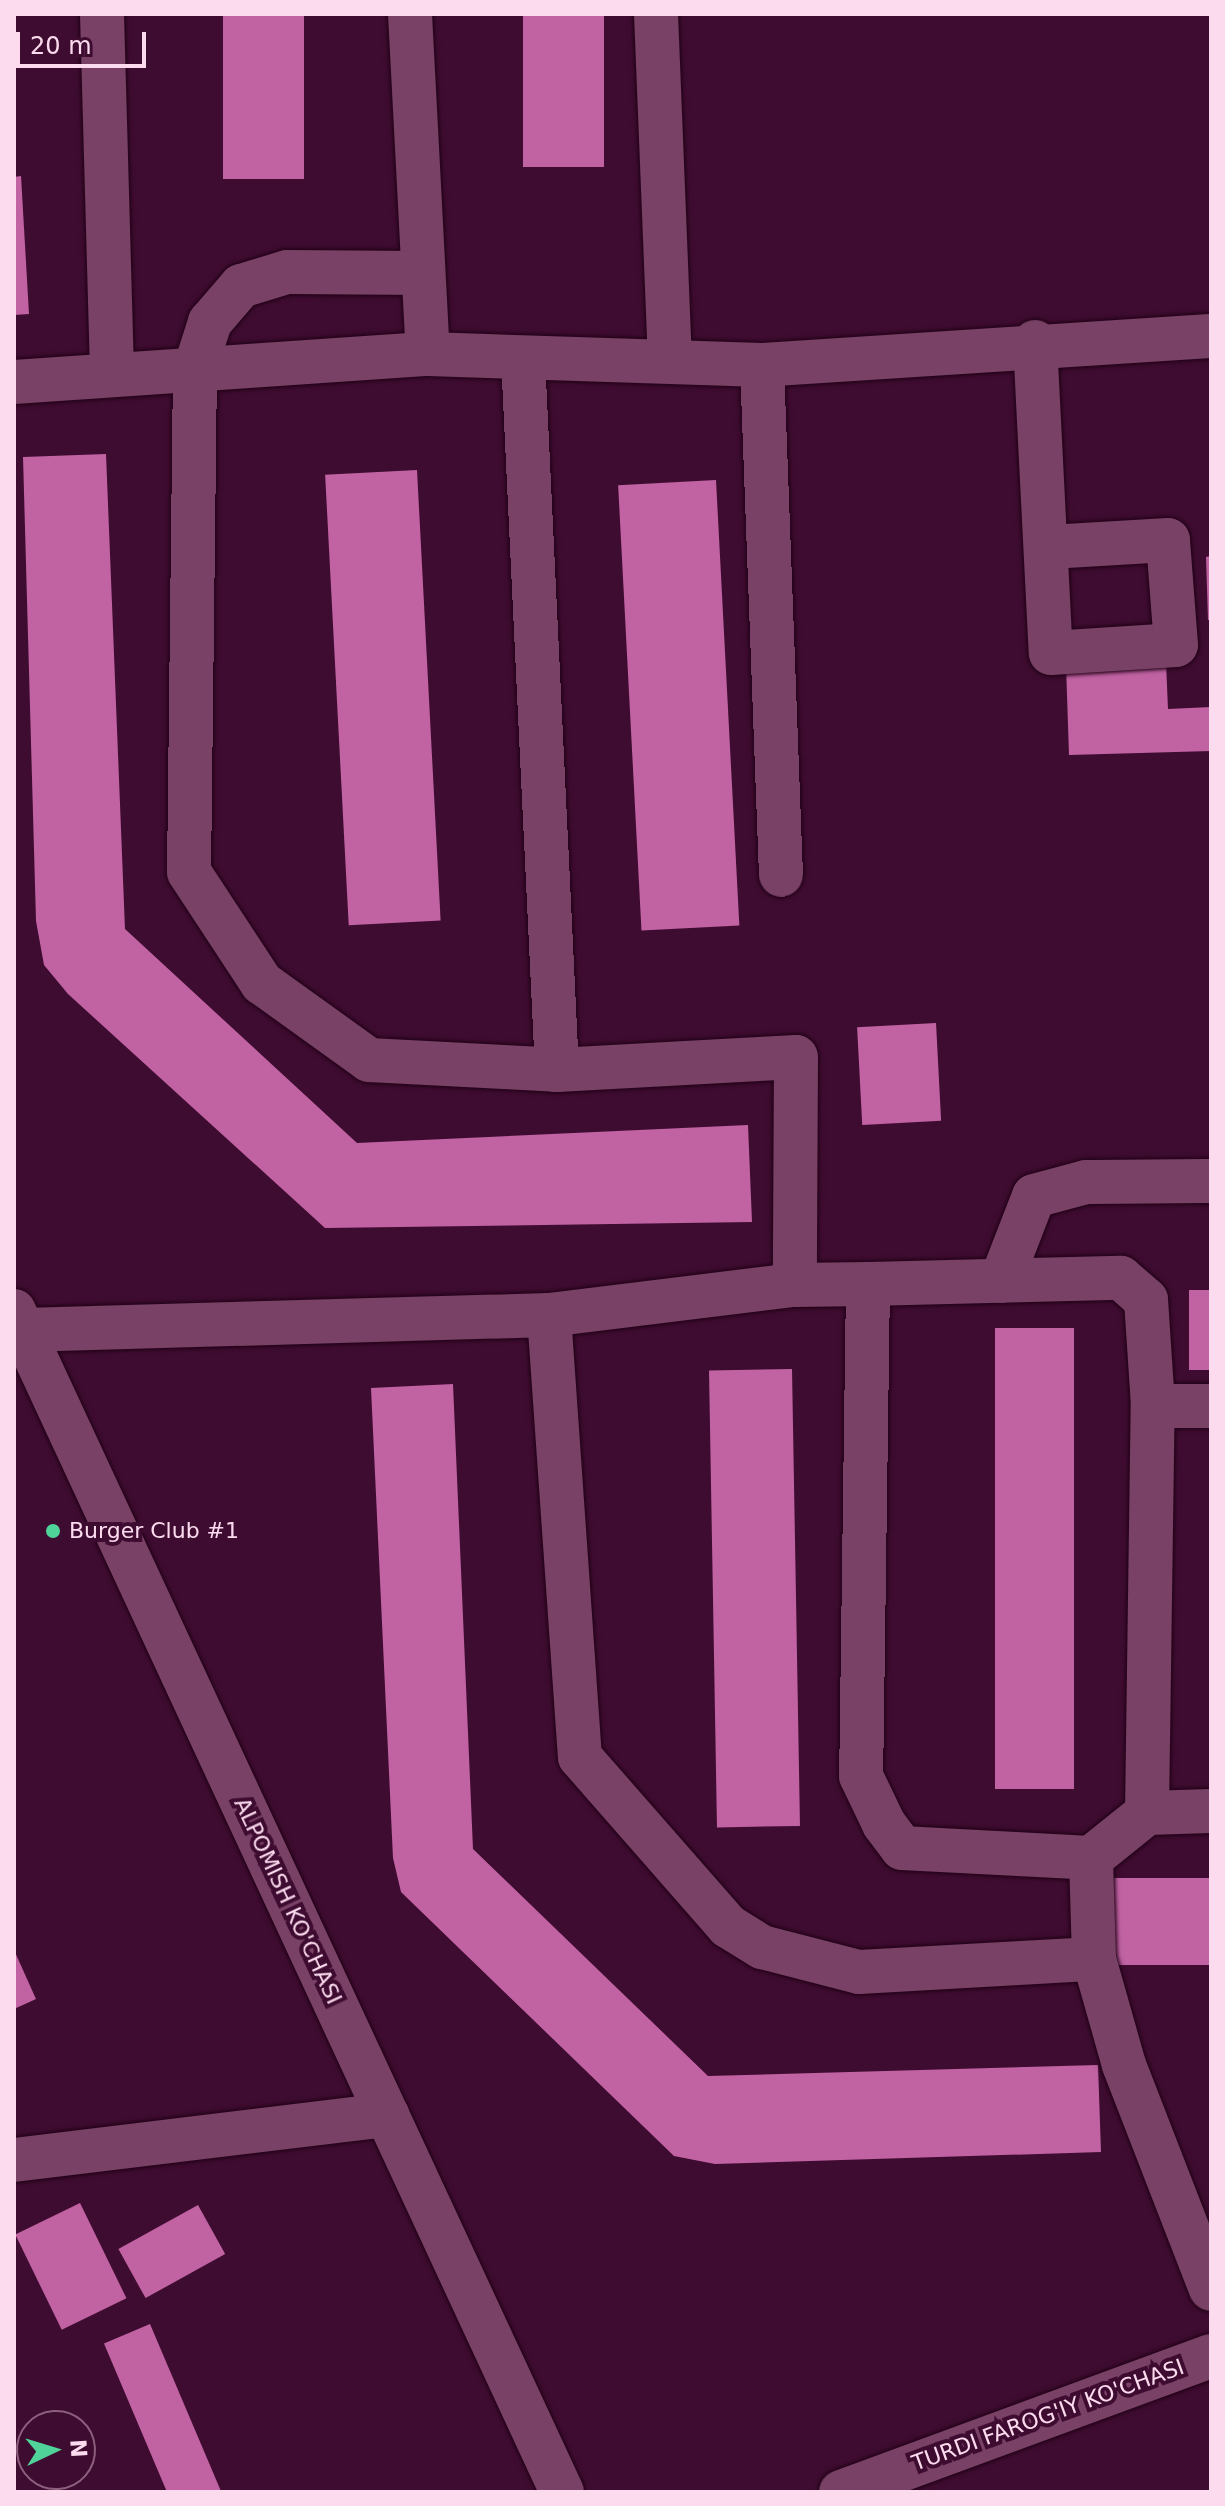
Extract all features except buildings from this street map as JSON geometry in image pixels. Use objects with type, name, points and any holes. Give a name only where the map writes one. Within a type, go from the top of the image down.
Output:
[{"type":"street","points":[[102,14],[112,371]]},
{"type":"street","points":[[410,14],[428,354]]},
{"type":"street","points":[[656,14],[670,360]]},
{"type":"street","points":[[423,273],[287,272],[241,286],[210,322],[195,369],[189,872],[262,983],[369,1060],[557,1070],[796,1057],[795,1285]]},
{"type":"street","points":[[14,382],[112,371],[195,369],[428,354],[762,365],[1035,342],[1211,336]]},
{"type":"street","points":[[1035,342],[1049,547]]},
{"type":"street","points":[[523,358],[557,1070]]},
{"type":"street","points":[[762,365],[781,875]]},
{"type":"street","points":[[1001,1281],[1034,1196],[1086,1182],[1211,1181]]},
{"type":"street","points":[[19,1320],[549,1315],[795,1285],[1121,1278],[1146,1300],[1153,1406],[1147,1813]]},
{"type":"street","points":[[868,1284],[861,1776],[902,1848],[1091,1858],[1147,1813],[1211,1811]]},
{"type":"street","points":[[549,1315],[580,1757],[728,1926],[762,1947],[859,1972],[1094,1959]]},
{"type":"street","name":"ALPOMISH KO'CHASI","points":[[19,1320],[562,2492]]},
{"type":"street","points":[[1153,1406],[1211,1406]]},
{"type":"street","points":[[1091,1858],[1094,1959],[1124,2065],[1211,2289]]},
{"type":"street","points":[[14,2160],[387,2115]]},
{"type":"street","name":"TURDI FAROG'IY KO'CHASI","points":[[841,2492],[905,2481],[1207,2368]]},
{"type":"place","name":"Burger Club #1","points":[[53,1531]]}]
